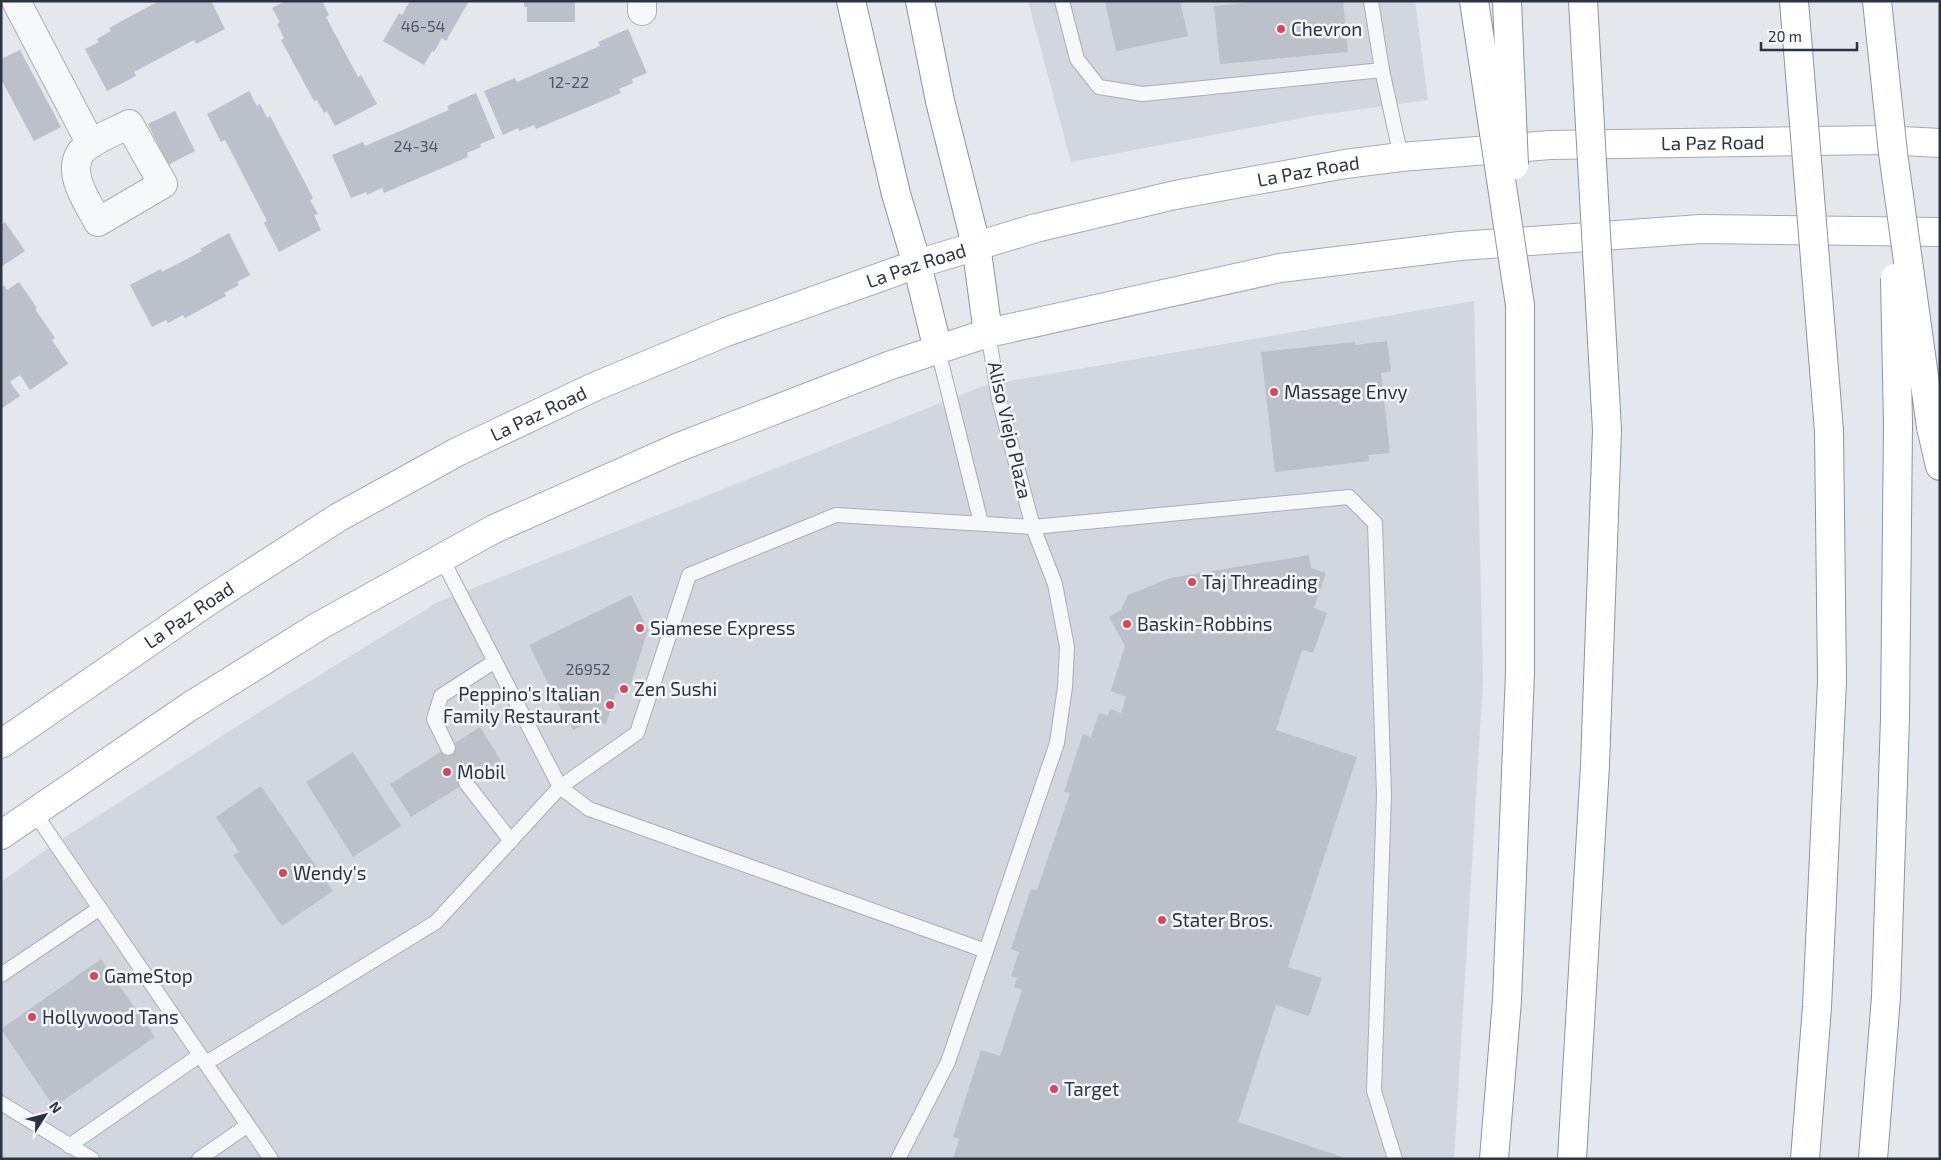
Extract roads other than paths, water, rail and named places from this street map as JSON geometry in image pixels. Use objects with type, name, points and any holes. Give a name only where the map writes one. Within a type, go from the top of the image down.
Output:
[{"type":"main road","points":[[851,1],[896,194],[917,264],[938,350]]},
{"type":"main road","points":[[920,1],[940,101],[976,245],[988,333]]},
{"type":"main road","points":[[1474,1],[1520,305]]},
{"type":"main road","points":[[1494,1159],[1507,1000],[1520,682],[1520,305],[1508,1]]},
{"type":"main road","points":[[1572,1159],[1595,765],[1606,430],[1584,1]]},
{"type":"main road","points":[[1794,1],[1829,431],[1832,681],[1817,1007],[1805,1159]]},
{"type":"main road","points":[[1877,1],[1893,153],[1931,427],[1940,466]]},
{"type":"main road","name":"La Paz Road","points":[[1,744],[218,595],[340,517],[457,452],[594,387],[726,332],[976,245],[1036,228],[1175,195],[1345,164],[1401,157],[1578,144],[1884,140],[1940,143]]},
{"type":"main road","points":[[1873,1159],[1886,997],[1896,718],[1898,424],[1893,153]]},
{"type":"main road","points":[[1,835],[221,687],[319,626],[494,529],[679,447],[891,365],[988,333],[1280,268],[1460,246],[1701,229],[1940,232]]},
{"type":"street","points":[[16,1],[91,144]]},
{"type":"lane","points":[[1062,1],[1077,59],[1099,87],[1143,94],[1382,70]]},
{"type":"lane","points":[[1371,1],[1382,70],[1401,157]]},
{"type":"lane","name":"Aliso Viejo Plaza","points":[[898,1159],[948,1062],[1057,743],[1065,687],[1067,647],[1055,584],[1034,527],[999,399],[988,333]]},
{"type":"lane","points":[[938,350],[981,523]]},
{"type":"lane","points":[[69,1146],[203,1059],[436,922],[560,787],[637,733],[689,575],[836,515],[1034,527],[1349,498],[1375,523],[1384,795],[1374,1091],[1395,1159]]},
{"type":"lane","points":[[441,558],[560,787],[589,809],[986,951]]},
{"type":"lane","points":[[448,748],[434,719],[441,696],[494,661]]},
{"type":"lane","points":[[466,783],[511,840]]},
{"type":"lane","points":[[34,812],[271,1159]]},
{"type":"lane","points":[[1,975],[100,908]]},
{"type":"lane","points":[[1,1104],[92,1159]]},
{"type":"lane","points":[[200,1159],[248,1125]]},
{"type":"place","name":"Chevron","points":[[1281,29]]},
{"type":"place","name":"Massage Envy","points":[[1274,392]]},
{"type":"place","name":"Taj Threading","points":[[1192,582]]},
{"type":"place","name":"Baskin-Robbins","points":[[1127,624]]},
{"type":"place","name":"Siamese Express","points":[[640,628]]},
{"type":"place","name":"Zen Sushi","points":[[624,689]]},
{"type":"place","name":"Peppino's Italian Family Restaurant","points":[[610,705]]},
{"type":"place","name":"Mobil","points":[[447,772]]},
{"type":"place","name":"Wendy's","points":[[283,873]]},
{"type":"place","name":"Stater Bros.","points":[[1162,920]]},
{"type":"place","name":"GameStop","points":[[94,976]]},
{"type":"place","name":"Hollywood Tans","points":[[32,1017]]},
{"type":"place","name":"Target","points":[[1054,1089]]}]
